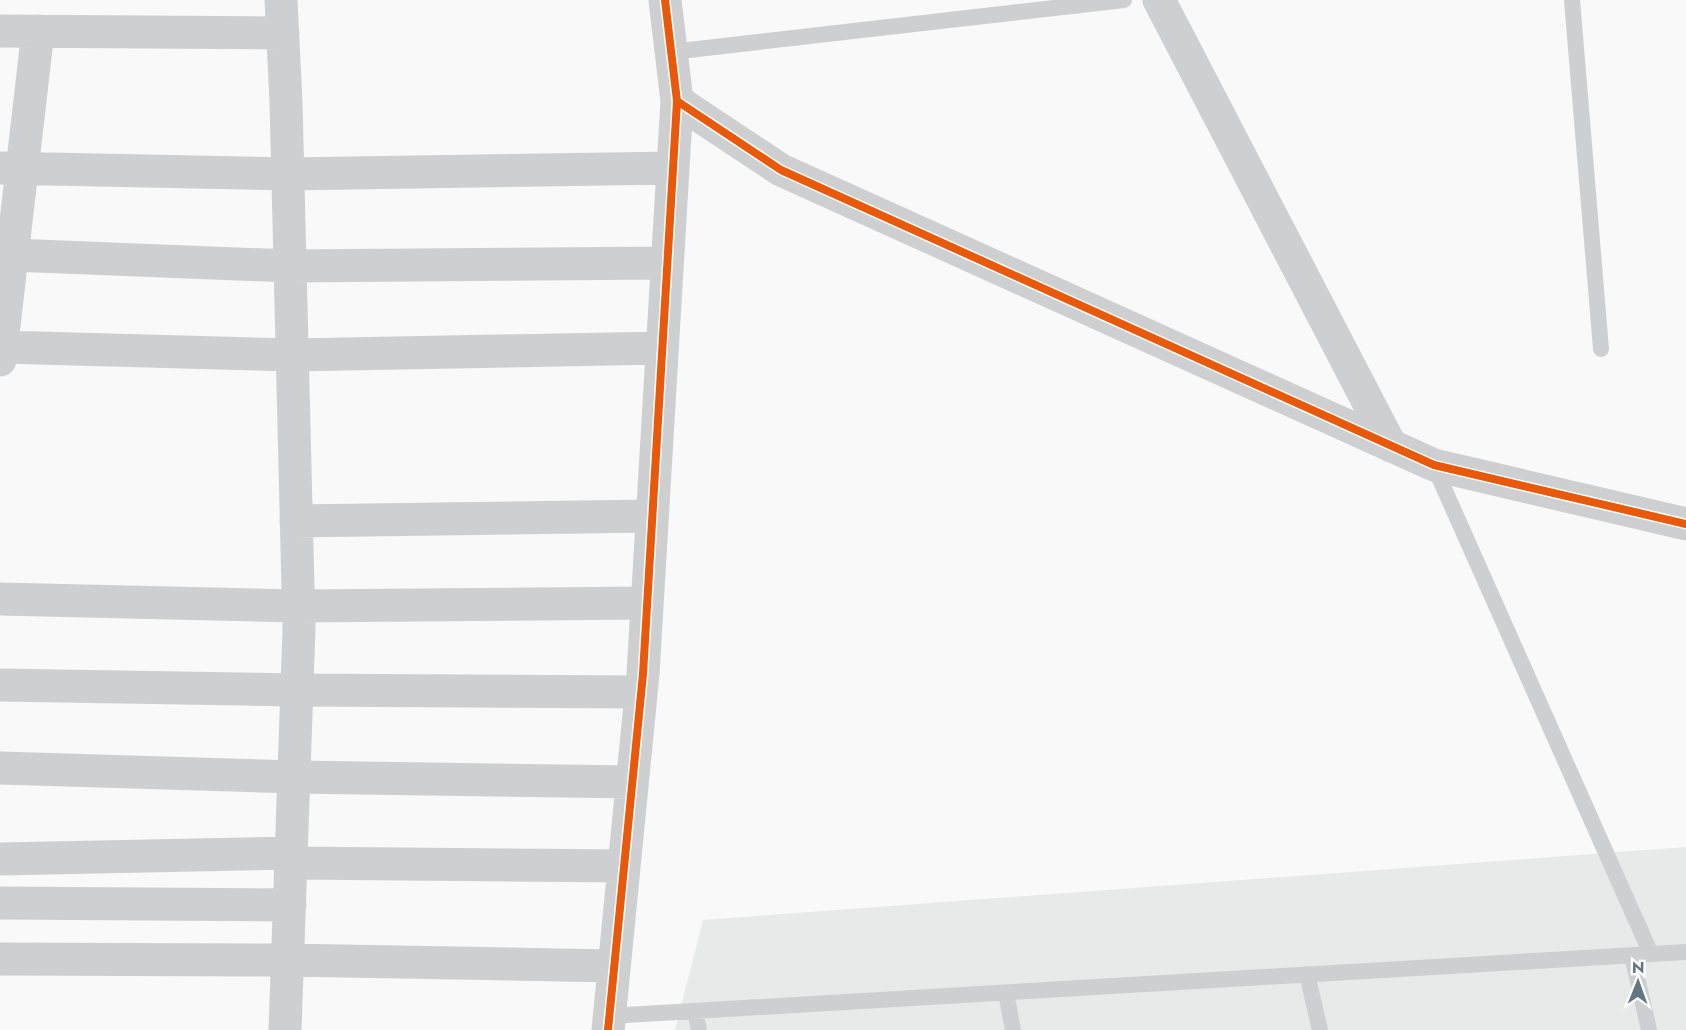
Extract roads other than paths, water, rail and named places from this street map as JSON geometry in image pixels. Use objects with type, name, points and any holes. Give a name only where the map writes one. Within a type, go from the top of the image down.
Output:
[{"type":"street","points":[[281,0],[288,174],[298,606],[285,1030]]},
{"type":"street","points":[[608,1023],[641,692],[677,101],[665,0]]},
{"type":"street","points":[[1159,0],[1391,446]]},
{"type":"street","points":[[0,30],[283,33]]},
{"type":"street","points":[[38,31],[11,168],[1,354],[292,355],[662,348]]},
{"type":"street","points":[[677,101],[781,170],[1434,465],[1686,524]]},
{"type":"street","points":[[11,168],[288,174],[673,168]]},
{"type":"street","points":[[9,237],[290,266],[667,264]]},
{"type":"street","points":[[296,521],[652,516]]},
{"type":"street","points":[[0,598],[298,606],[647,603]]},
{"type":"street","points":[[0,685],[641,692]]},
{"type":"street","points":[[0,768],[294,777],[632,782]]},
{"type":"street","points":[[0,859],[291,858],[624,866]]},
{"type":"street","points":[[0,903],[290,904]]},
{"type":"street","points":[[0,959],[288,960],[614,966]]},
{"type":"lane","points":[[671,52],[1124,0]]},
{"type":"lane","points":[[1572,0],[1601,349]]},
{"type":"lane","points":[[1434,465],[1651,954]]},
{"type":"lane","points":[[608,1023],[695,1012],[1686,952]]},
{"type":"lane","points":[[1632,955],[1649,1030]]},
{"type":"lane","points":[[1307,975],[1320,1030]]},
{"type":"lane","points":[[1006,993],[1013,1030]]},
{"type":"lane","points":[[695,1012],[699,1030]]}]
